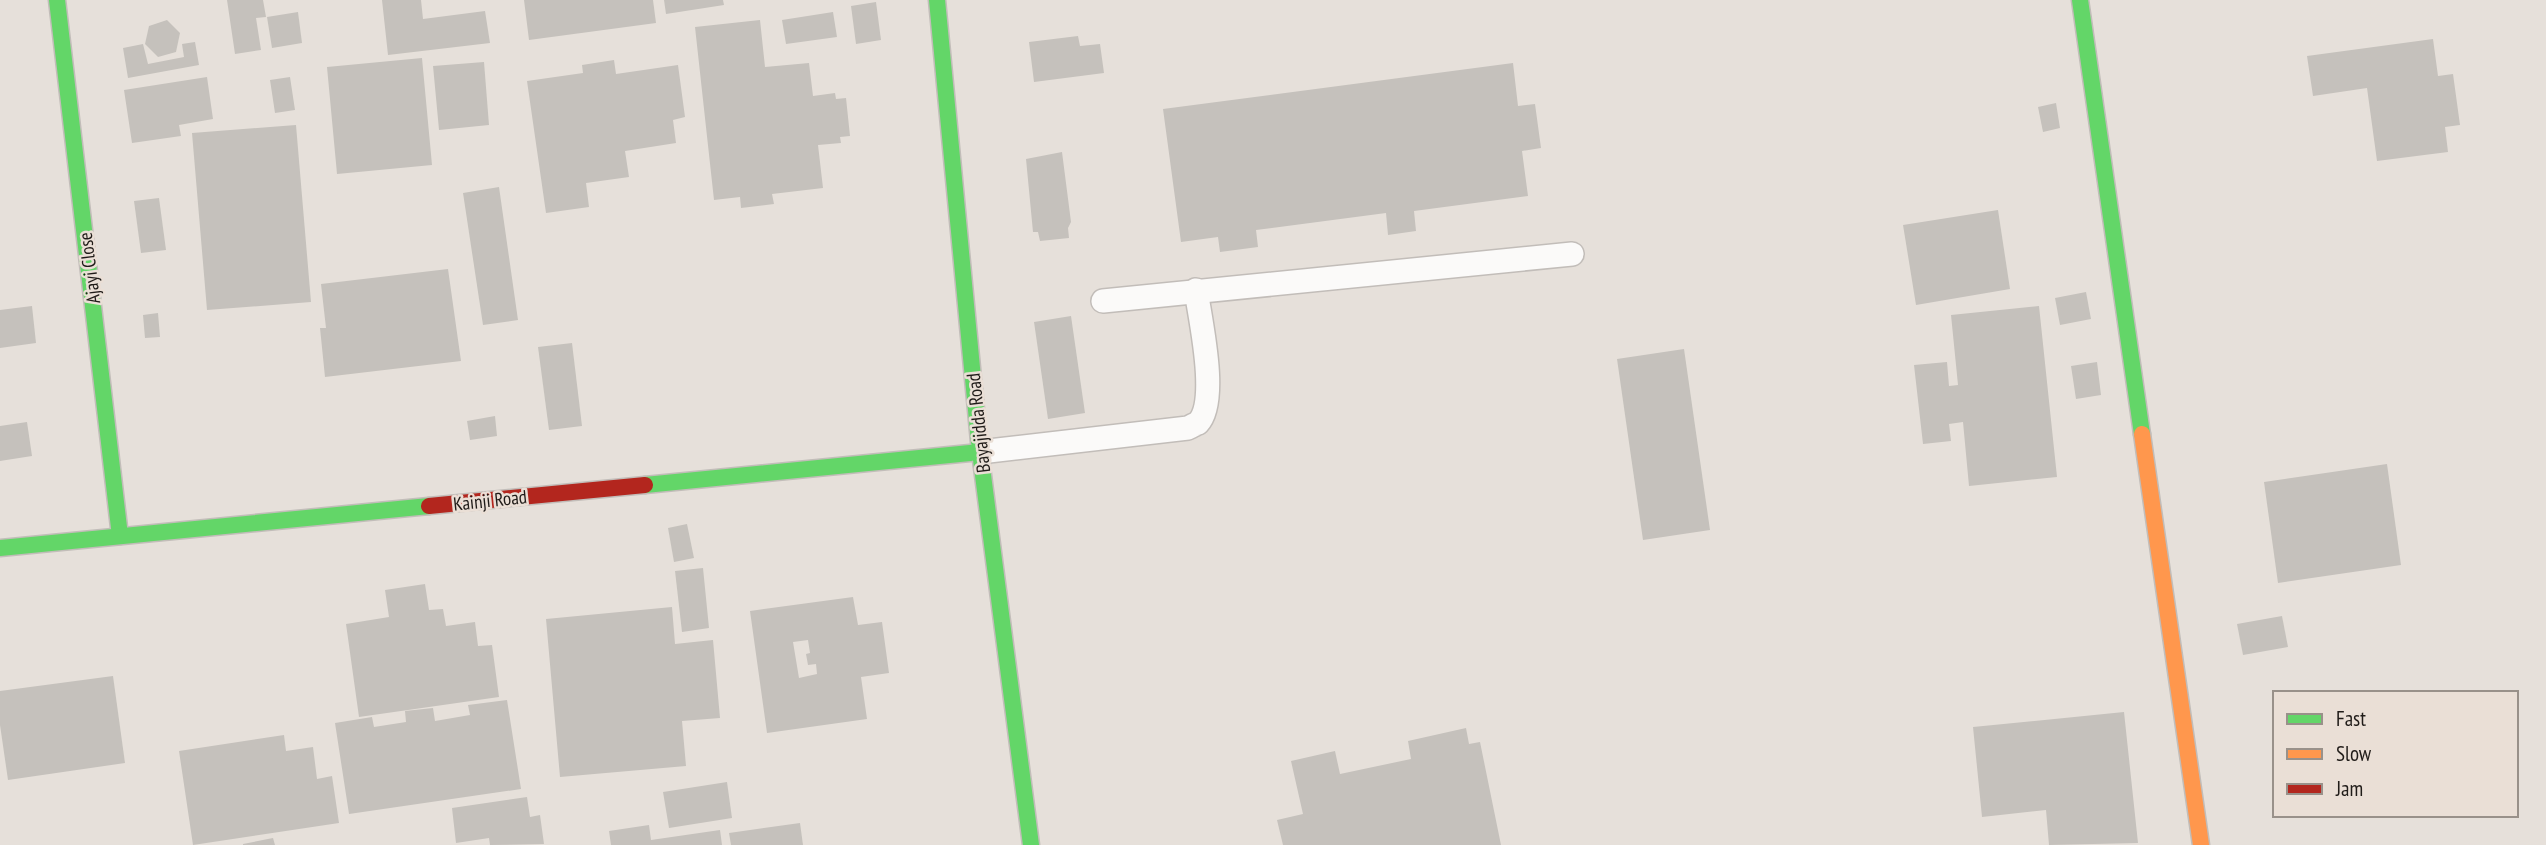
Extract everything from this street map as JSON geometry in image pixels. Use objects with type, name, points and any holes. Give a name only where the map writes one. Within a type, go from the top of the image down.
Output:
[{"type":"street","name":"Ajayi Close","points":[[57,0],[120,536]]},
{"type":"street","name":"Bayajidda Road","points":[[937,0],[980,452],[1031,845]]},
{"type":"street","points":[[2080,0],[2201,845]]},
{"type":"street","name":"Kainji Road","points":[[0,548],[980,452]]},
{"type":"lane","points":[[1103,301],[1572,254]]},
{"type":"lane","points":[[980,452],[1188,428],[1197,423],[1204,411],[1209,390],[1196,290]]},
{"type":"building","points":[[227,0],[263,0],[266,17],[256,18],[261,50],[235,54]]},
{"type":"building","points":[[382,0],[421,0],[423,19],[485,11],[490,43],[388,55]]},
{"type":"building","points":[[524,0],[653,0],[656,23],[529,40]]},
{"type":"building","points":[[664,0],[723,0],[724,5],[666,14]]},
{"type":"building","points":[[876,2],[881,40],[856,44],[851,6]]},
{"type":"building","points":[[298,12],[302,43],[272,48],[267,17]]},
{"type":"building","points":[[833,12],[837,37],[786,44],[782,20]]},
{"type":"building","points":[[167,20],[180,33],[176,52],[158,57],[145,44],[149,26]]},
{"type":"building","points":[[760,20],[765,67],[809,63],[813,96],[835,93],[836,99],[846,98],[850,136],[840,137],[841,143],[818,145],[823,188],[772,194],[774,204],[741,208],[740,197],[714,200],[695,27]]},
{"type":"building","points":[[1078,36],[1080,46],[1100,44],[1104,73],[1034,82],[1029,42]]},
{"type":"building","points":[[2433,39],[2438,76],[2453,74],[2460,125],[2445,127],[2448,152],[2377,161],[2367,88],[2313,96],[2307,56]]},
{"type":"building","points":[[195,42],[199,65],[128,78],[123,48],[143,44],[148,64],[184,57],[182,44]]},
{"type":"building","points":[[422,58],[432,165],[337,174],[327,67]]},
{"type":"building","points":[[614,60],[616,74],[678,65],[685,117],[673,120],[676,143],[625,151],[629,177],[586,183],[589,207],[546,213],[527,81],[583,73],[582,65]]},
{"type":"building","points":[[484,62],[489,125],[439,130],[433,66]]},
{"type":"building","points":[[1513,63],[1518,106],[1535,104],[1541,148],[1522,151],[1528,196],[1414,211],[1416,231],[1388,235],[1386,213],[1256,230],[1258,247],[1220,252],[1218,237],[1181,242],[1163,109]]},
{"type":"building","points":[[207,77],[213,119],[179,125],[181,136],[132,143],[124,90]]},
{"type":"building","points":[[290,77],[295,110],[275,113],[270,80]]},
{"type":"building","points":[[2056,103],[2060,128],[2043,132],[2038,107]]},
{"type":"building","points":[[296,125],[311,302],[207,310],[192,133]]},
{"type":"building","points":[[1062,152],[1071,222],[1068,228],[1069,238],[1040,241],[1038,232],[1033,232],[1026,159]]},
{"type":"building","points":[[499,187],[518,320],[483,325],[463,193]]},
{"type":"building","points":[[159,198],[166,250],[141,253],[134,201]]},
{"type":"building","points":[[1998,210],[2010,289],[1916,305],[1903,225]]},
{"type":"building","points":[[448,269],[461,361],[325,377],[320,328],[326,328],[321,284]]},
{"type":"building","points":[[2086,292],[2091,319],[2060,325],[2055,298]]},
{"type":"building","points":[[32,306],[36,343],[0,348],[0,310]]},
{"type":"building","points":[[2039,306],[2057,477],[1969,486],[1963,422],[1949,424],[1951,441],[1923,444],[1914,365],[1947,362],[1949,386],[1958,385],[1951,315]]},
{"type":"building","points":[[158,313],[160,337],[145,338],[143,315]]},
{"type":"building","points":[[1071,316],[1085,413],[1048,419],[1034,322]]},
{"type":"building","points":[[572,343],[582,426],[549,430],[538,347]]},
{"type":"building","points":[[1684,349],[1710,530],[1643,540],[1617,359]]},
{"type":"building","points":[[2097,362],[2101,395],[2076,399],[2071,366]]},
{"type":"building","points":[[495,416],[497,436],[470,440],[467,421]]},
{"type":"building","points":[[27,422],[32,456],[0,461],[0,426]]},
{"type":"building","points":[[2387,464],[2401,565],[2278,583],[2264,482]]},
{"type":"building","points":[[687,524],[694,558],[674,562],[668,528]]},
{"type":"building","points":[[703,568],[709,628],[682,632],[675,571]]},
{"type":"building","points":[[425,584],[429,610],[443,609],[446,626],[475,622],[478,646],[492,645],[499,697],[359,717],[346,624],[389,617],[385,590]]},
{"type":"building","points":[[853,597],[858,625],[882,622],[889,673],[861,677],[867,719],[767,733],[750,611]],"holes":[[[808,640],[810,653],[806,654],[808,665],[816,664],[817,674],[799,678],[793,642]]]},
{"type":"building","points":[[672,607],[675,644],[713,640],[720,718],[682,721],[686,766],[560,777],[546,619]]},
{"type":"building","points":[[2282,616],[2288,647],[2243,655],[2237,624]]},
{"type":"building","points":[[113,676],[125,763],[8,780],[0,725],[0,691]]},
{"type":"building","points":[[507,700],[521,789],[349,814],[335,723],[372,717],[374,727],[406,722],[405,711],[433,708],[435,721],[470,715],[468,705]]},
{"type":"building","points":[[2124,712],[2138,843],[2049,845],[2046,810],[1982,817],[1973,727]]},
{"type":"building","points":[[1466,728],[1469,744],[1480,742],[1501,845],[1283,845],[1277,820],[1303,814],[1291,761],[1335,751],[1340,774],[1411,759],[1408,741]]},
{"type":"building","points":[[284,735],[286,751],[313,747],[317,779],[332,776],[339,823],[193,845],[179,751]]},
{"type":"building","points":[[727,782],[732,818],[669,828],[663,792]]},
{"type":"building","points":[[527,797],[530,817],[540,815],[544,844],[490,845],[489,838],[456,843],[452,808]]},
{"type":"building","points":[[800,823],[803,845],[731,845],[729,833]]},
{"type":"building","points":[[649,825],[651,840],[720,830],[722,845],[611,845],[609,831]]},
{"type":"building","points":[[273,838],[275,845],[243,845],[243,844]]},
{"type":"traffic: fast","points":[[57,0],[120,536]]},
{"type":"traffic: fast","points":[[937,0],[980,452],[1031,845]]},
{"type":"traffic: fast","points":[[2080,0],[2142,434]]},
{"type":"traffic: fast","points":[[645,485],[980,452]]},
{"type":"traffic: fast","points":[[0,548],[429,506]]},
{"type":"traffic: slow","points":[[2142,434],[2201,845]]},
{"type":"traffic: jam","points":[[429,506],[645,485]]}]
